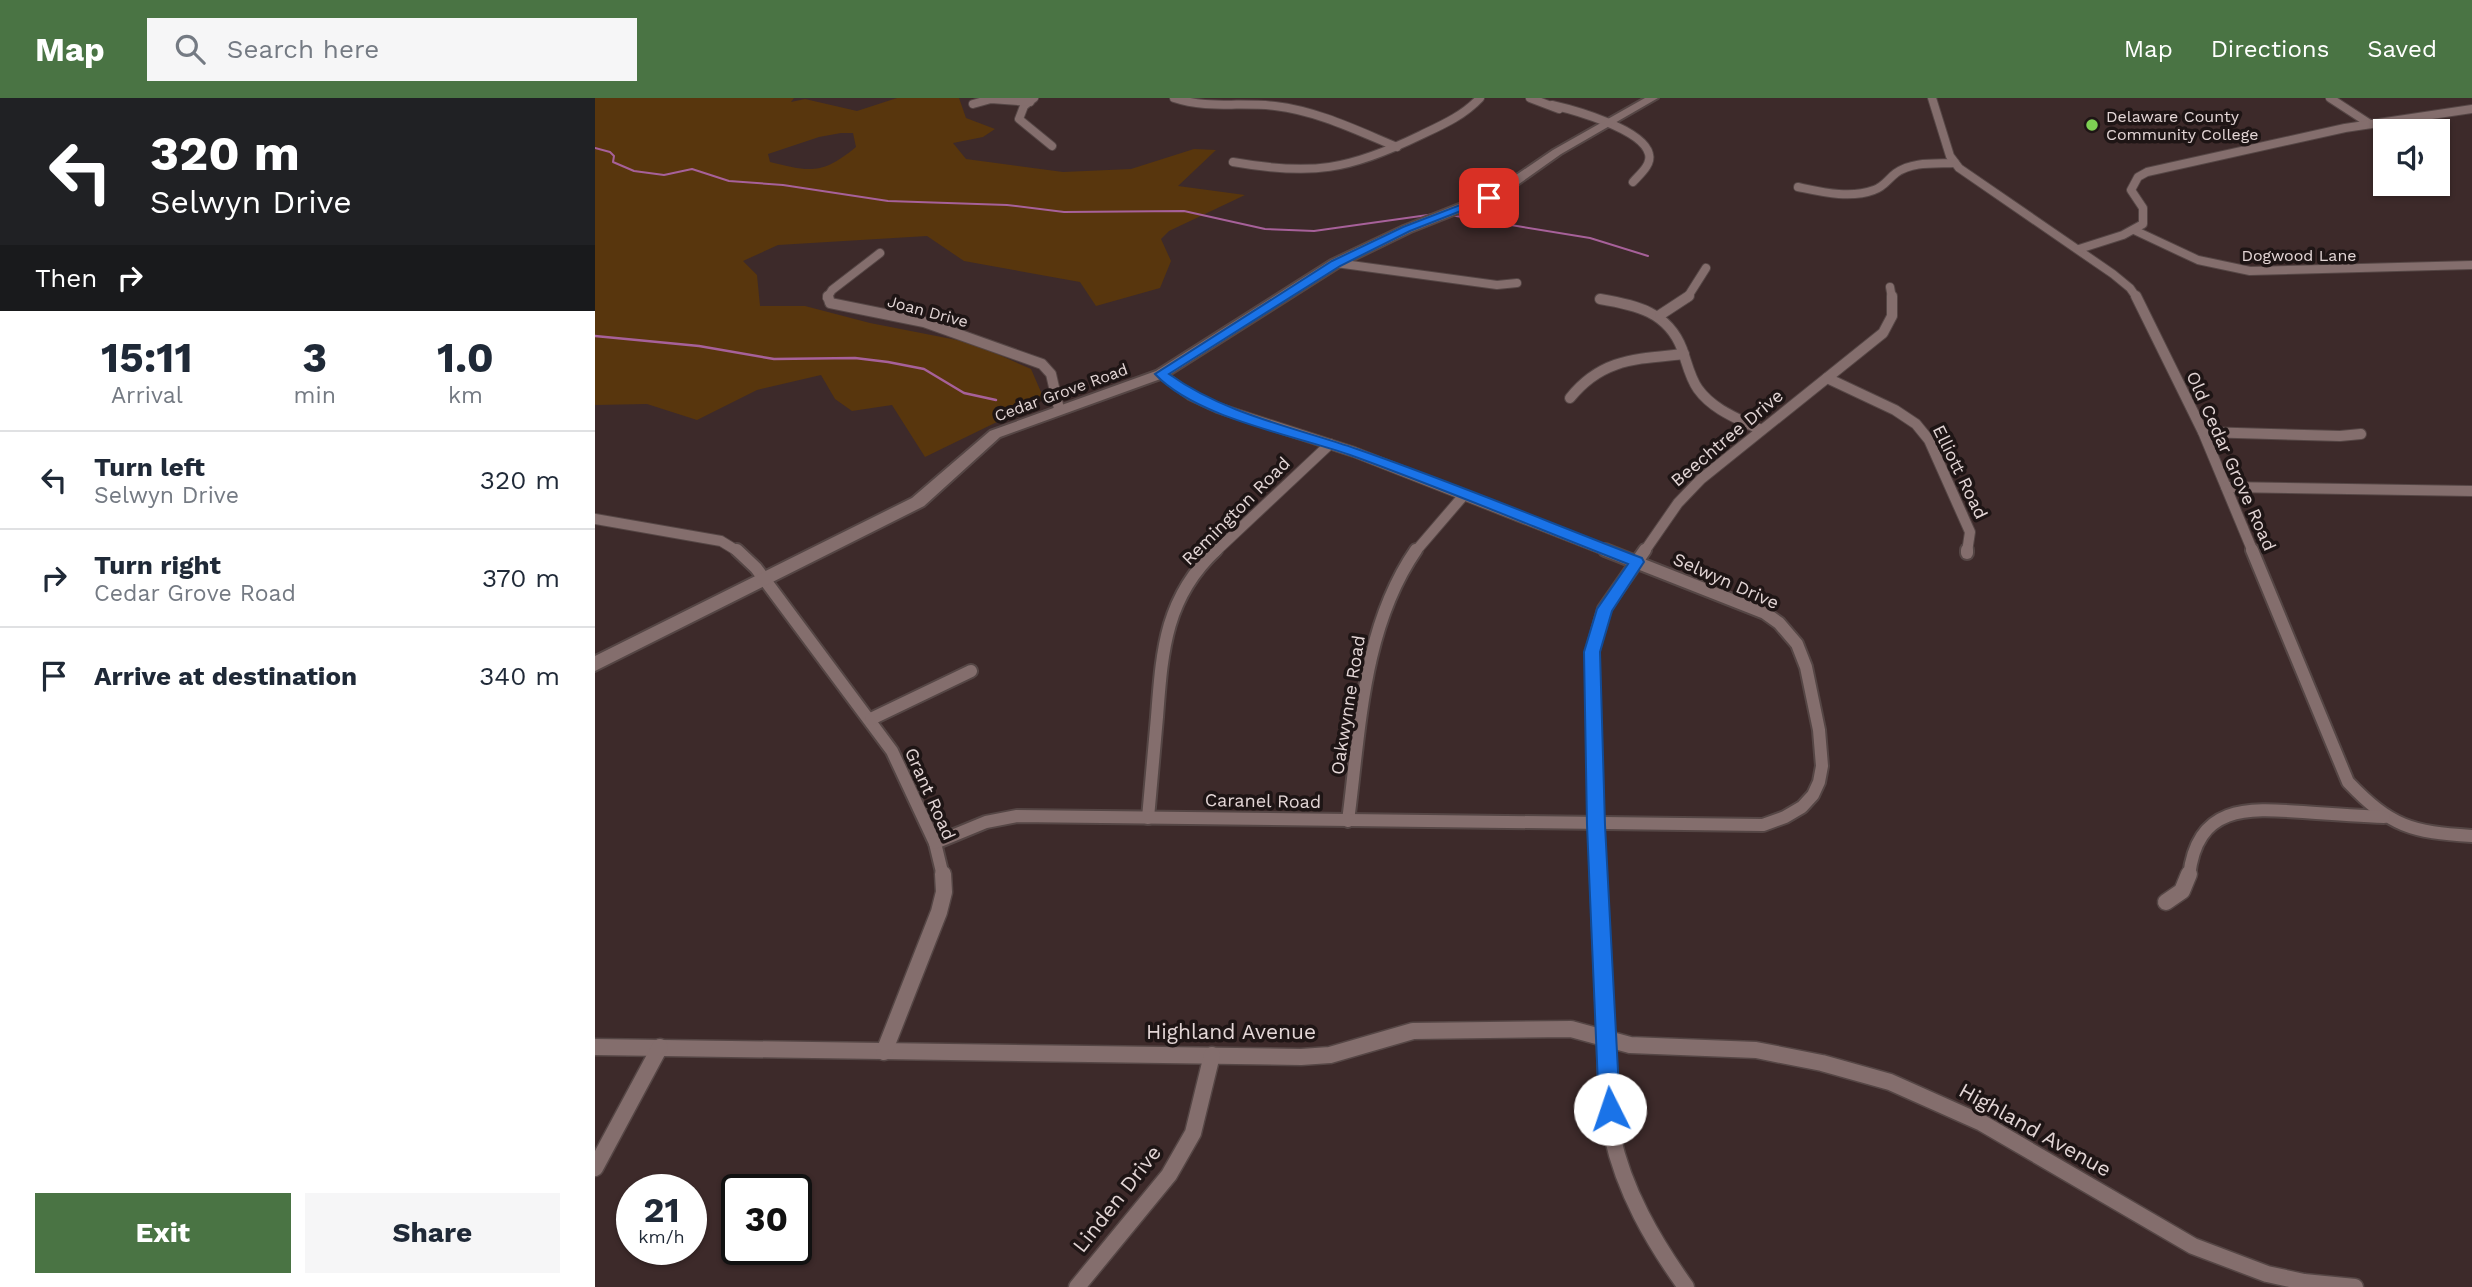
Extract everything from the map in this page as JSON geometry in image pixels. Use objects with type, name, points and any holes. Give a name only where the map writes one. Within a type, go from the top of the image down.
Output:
[{"type":"street","points":[[1174,98],[1193,103],[1290,108],[1329,118],[1397,148]]},
{"type":"street","points":[[1233,162],[1302,172],[1353,165],[1397,148],[1465,111],[1479,98]]},
{"type":"street","points":[[1530,98],[1606,124],[1629,134],[1647,148],[1649,163],[1633,182]]},
{"type":"street","name":"Cedar Grove Road","points":[[595,664],[918,502],[995,434],[1161,374],[1336,263],[1406,229],[1498,194],[1557,152],[1653,98]]},
{"type":"street","points":[[1798,187],[1832,194],[1866,192],[1880,188],[1893,175],[1909,167],[1955,163],[1932,98]]},
{"type":"street","points":[[2330,98],[2370,124]]},
{"type":"street","points":[[973,104],[997,99],[1032,100]]},
{"type":"street","points":[[1032,100],[1024,106],[1019,119],[1052,146]]},
{"type":"street","points":[[2079,249],[2133,230],[2143,223],[2144,208],[2133,196],[2132,185],[2138,177],[2147,172],[2370,124],[2472,109]]},
{"type":"street","name":"Old Cedar Grove Road","points":[[1955,163],[2124,282],[2143,306],[2203,432],[2348,782],[2384,817],[2404,829],[2421,833],[2472,836]]},
{"type":"street","name":"Dogwood Lane","points":[[2133,230],[2182,256],[2237,270],[2268,272],[2472,265]]},
{"type":"street","name":"Joan Drive","points":[[880,253],[832,290],[827,299],[830,303],[924,322],[987,342],[1042,364],[1051,374],[1059,409]]},
{"type":"street","points":[[1336,263],[1497,285],[1517,283]]},
{"type":"street","points":[[1660,316],[1687,301],[1695,292],[1706,268]]},
{"type":"street","name":"Beechtree Drive","points":[[1686,1287],[1644,1220],[1619,1161],[1612,1134],[1596,825],[1592,652],[1604,609],[1689,490],[1883,333],[1895,311],[1890,287]]},
{"type":"street","points":[[1600,299],[1635,306],[1660,316],[1674,330],[1692,379],[1706,398],[1761,430]]},
{"type":"street","points":[[1570,398],[1581,381],[1611,364],[1684,354]]},
{"type":"street","name":"Selwyn Drive","points":[[1161,374],[1190,395],[1218,408],[1330,444],[1637,562],[1765,613],[1790,632],[1806,660],[1824,757],[1822,775],[1815,792],[1805,804],[1778,821],[1763,825],[1596,825]]},
{"type":"street","name":"Elliott Road","points":[[1827,378],[1895,410],[1916,424],[1929,440],[1970,532],[1967,553]]},
{"type":"street","points":[[2203,432],[2340,436],[2361,434]]},
{"type":"street","name":"Remington Road","points":[[1148,818],[1163,643],[1178,603],[1206,560],[1330,444]]},
{"type":"street","points":[[2226,487],[2472,491]]},
{"type":"street","name":"Oakwynne Road","points":[[1347,821],[1371,662],[1389,597],[1424,540],[1464,495]]},
{"type":"street","points":[[595,519],[721,541],[738,551],[765,581]]},
{"type":"street","name":"Grant Road","points":[[765,581],[871,719],[892,751],[935,843],[943,873],[942,902],[884,1052]]},
{"type":"street","points":[[871,719],[971,671]]},
{"type":"street","points":[[2166,902],[2180,895],[2190,883],[2194,849],[2200,836],[2224,817],[2242,811],[2384,817]]},
{"type":"street","name":"Caranel Road","points":[[935,843],[986,822],[1017,816],[1596,825]]},
{"type":"street","name":"Highland Avenue","points":[[595,1046],[1301,1058],[1330,1055],[1413,1031],[1571,1029],[1630,1045],[1756,1050],[1822,1063],[1890,1082],[1937,1101],[2017,1141],[2155,1226],[2193,1246],[2267,1274],[2304,1282],[2355,1287]]},
{"type":"street","points":[[595,1168],[660,1047]]},
{"type":"street","name":"Linden Drive","points":[[1077,1287],[1169,1175],[1193,1133],[1212,1055]]},
{"type":"shaded area","points":[[595,98],[794,98],[791,102],[805,99],[857,111],[897,98],[959,98],[966,118],[995,129],[983,137],[953,143],[966,159],[1063,172],[1131,169],[1194,149],[1216,150],[1178,186],[1245,195],[1169,231],[1161,239],[1171,261],[1160,288],[1096,306],[1080,282],[964,261],[927,236],[778,245],[743,261],[757,275],[760,306],[805,306],[870,323],[972,343],[1031,369],[1044,399],[925,457],[892,405],[852,411],[835,399],[821,375],[757,390],[697,420],[647,404],[595,405]],"holes":[[[853,133],[856,147],[824,167],[806,169],[770,162],[768,154],[819,137]]]},
{"type":"waterway","points":[[595,148],[610,152],[614,156],[613,162],[634,171],[664,175],[692,169],[729,181],[783,185],[888,201],[1007,205],[1064,212],[1184,211],[1265,229],[1314,231],[1435,214]]},
{"type":"waterway","points":[[1450,215],[1590,238],[1648,256]]},
{"type":"waterway","points":[[595,336],[699,346],[774,359],[855,358],[888,362],[924,369],[964,393],[996,400]]},
{"type":"place","name":"Delaware County Community College","points":[[2092,125]]},
{"type":"route","points":[[1489,198],[1406,229],[1360,250],[1161,374],[1190,395],[1218,408],[1354,452],[1637,562],[1604,609],[1592,652],[1596,825],[1610,1109]]}]
